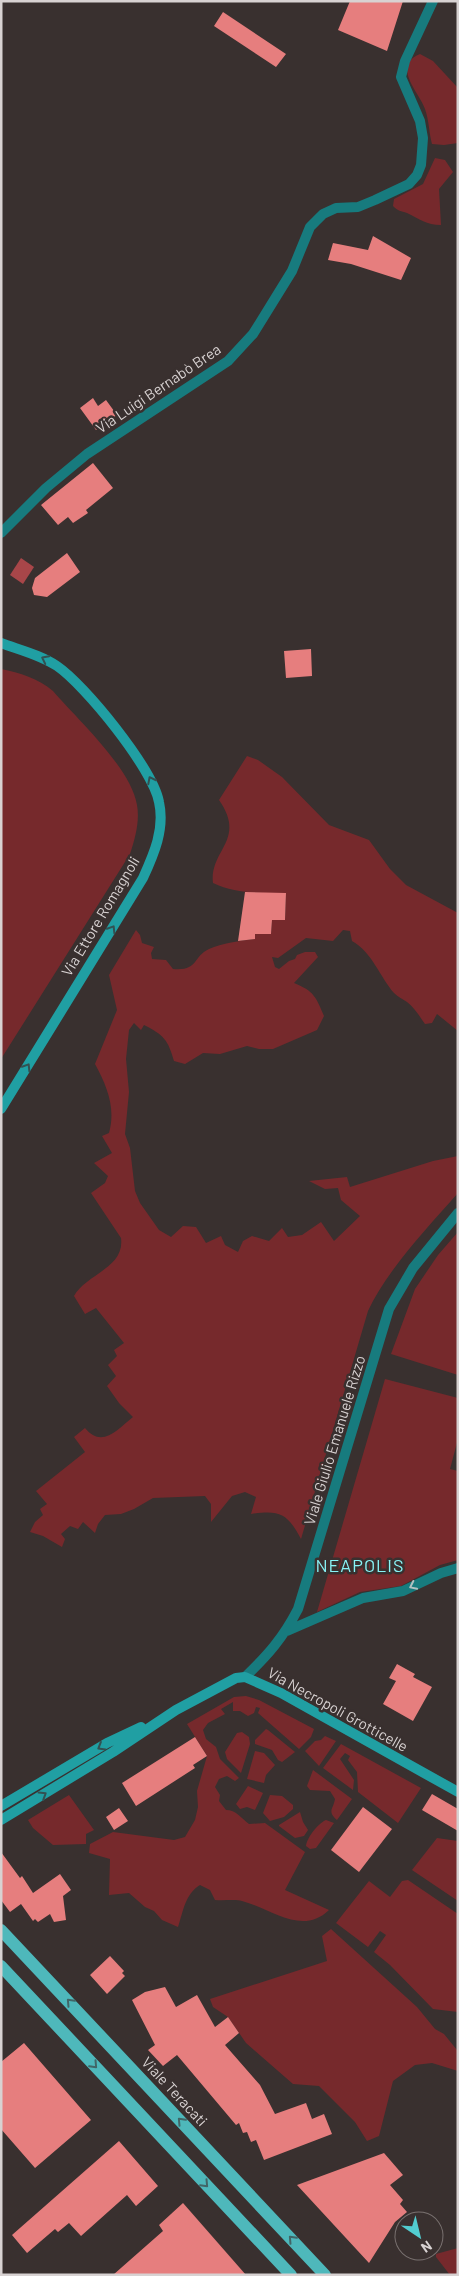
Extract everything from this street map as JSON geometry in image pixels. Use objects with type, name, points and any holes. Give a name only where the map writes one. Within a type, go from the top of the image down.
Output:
[{"type":"main road","name":"Via Ettore Romagnoli","points":[[1,643],[41,657],[66,673],[133,752],[152,781],[159,801],[161,820],[159,837],[143,878],[1,1109]]},
{"type":"main road","name":"Via Necropoli Grotticelle","points":[[176,1710],[236,1678],[245,1677],[281,1693],[458,1792]]},
{"type":"main road","points":[[1,1806],[107,1743],[176,1710]]},
{"type":"main road","points":[[1,1820],[113,1752],[176,1710]]},
{"type":"main road","name":"Viale Teracati","points":[[1,1930],[325,2275]]},
{"type":"main road","points":[[1,1966],[291,2275]]},
{"type":"street","name":"Via Luigi Bernabò Brea","points":[[1,534],[46,488],[87,454],[228,361],[253,334],[292,271],[310,227],[323,214],[336,208],[358,207],[375,200],[408,184],[417,175],[421,165],[423,138],[420,121],[401,77],[405,61],[433,1]]},
{"type":"street","name":"Viale Giulio Emanuele Rizzo","points":[[245,1677],[268,1656],[286,1631],[298,1609],[389,1310],[413,1268],[458,1213]]},
{"type":"street","points":[[286,1631],[363,1598],[403,1591],[441,1573],[458,1568]]},
{"type":"shaded area","points":[[420,54],[433,61],[458,88],[458,143],[432,144],[425,109],[409,80],[407,72],[408,65],[412,59]]},
{"type":"shaded area","points":[[435,158],[445,160],[453,172],[439,189],[441,225],[427,223],[393,206],[394,199],[423,184]]},
{"type":"shaded area","points":[[21,558],[34,567],[23,584],[10,575]]},
{"type":"shaded area","points":[[1,669],[28,677],[53,691],[102,745],[125,776],[133,791],[138,817],[130,854],[1,1059]]},
{"type":"shaded area","points":[[247,756],[258,760],[282,777],[329,825],[369,840],[390,869],[406,885],[458,913],[458,1031],[437,1014],[432,1023],[425,1024],[417,1012],[389,987],[370,958],[352,941],[350,931],[343,930],[333,941],[306,938],[278,958],[272,957],[275,967],[279,969],[295,959],[297,955],[305,952],[315,952],[318,957],[294,983],[314,995],[319,1004],[324,1016],[317,1030],[273,1049],[259,1049],[247,1046],[220,1054],[203,1053],[185,1064],[174,1061],[170,1048],[161,1035],[144,1025],[141,1030],[134,1023],[129,1030],[126,1059],[129,1092],[125,1134],[130,1148],[135,1191],[140,1203],[159,1230],[171,1237],[183,1226],[196,1227],[206,1243],[221,1236],[225,1245],[238,1252],[243,1241],[252,1236],[269,1241],[282,1228],[288,1237],[302,1235],[321,1222],[334,1241],[360,1216],[341,1200],[338,1188],[325,1189],[309,1181],[347,1177],[350,1187],[433,1161],[458,1156],[458,1193],[421,1234],[397,1265],[368,1311],[301,1539],[296,1530],[282,1515],[276,1513],[251,1514],[256,1497],[245,1492],[232,1496],[211,1522],[211,1504],[205,1496],[153,1498],[121,1514],[105,1515],[98,1524],[95,1533],[83,1522],[78,1529],[70,1526],[61,1534],[65,1539],[62,1547],[43,1536],[30,1532],[35,1522],[43,1515],[40,1509],[47,1504],[36,1491],[85,1452],[74,1437],[85,1428],[91,1434],[104,1437],[116,1431],[133,1417],[119,1403],[107,1386],[116,1376],[108,1365],[117,1356],[114,1350],[124,1343],[96,1308],[85,1314],[74,1296],[80,1288],[111,1264],[121,1248],[121,1238],[91,1193],[105,1183],[108,1176],[94,1163],[112,1153],[102,1136],[109,1133],[111,1106],[107,1089],[95,1064],[117,1010],[109,975],[136,930],[140,935],[142,943],[154,947],[151,953],[152,959],[166,960],[173,969],[181,969],[191,966],[204,952],[214,947],[231,942],[254,939],[255,934],[271,934],[272,920],[285,920],[286,893],[240,891],[213,883],[213,872],[225,844],[229,825],[227,814],[219,800]]},
{"type":"shaded area","points":[[458,1232],[458,1375],[391,1354],[415,1289],[438,1255]]},
{"type":"shaded area","points":[[385,1379],[458,1398],[458,1439],[450,1469],[458,1471],[458,1560],[440,1565],[401,1586],[360,1592],[317,1612]]},
{"type":"shaded area","points":[[246,1696],[259,1700],[314,1729],[311,1737],[299,1749],[258,1713],[260,1708],[256,1707],[254,1713],[248,1716],[240,1711],[233,1711],[233,1702],[221,1709],[225,1714],[208,1723],[203,1730],[206,1739],[216,1747],[220,1759],[239,1778],[235,1781],[227,1776],[219,1779],[215,1787],[220,1795],[219,1801],[226,1810],[236,1813],[249,1824],[265,1823],[305,1852],[285,1890],[329,1910],[319,1917],[308,1921],[298,1921],[242,1901],[215,1900],[210,1890],[200,1885],[188,1898],[178,1927],[162,1920],[154,1911],[145,1907],[129,1893],[109,1895],[110,1859],[89,1853],[90,1844],[113,1832],[174,1840],[185,1837],[195,1820],[198,1807],[197,1791],[207,1756],[187,1724],[234,1697]]},
{"type":"shaded area","points":[[266,1729],[295,1752],[282,1762],[278,1760],[272,1750],[255,1744],[255,1740]]},
{"type":"shaded area","points":[[242,1732],[249,1737],[250,1744],[241,1773],[227,1759],[225,1752],[237,1733]]},
{"type":"shaded area","points":[[325,1736],[336,1741],[319,1766],[305,1751],[315,1741],[321,1740]]},
{"type":"shaded area","points":[[341,1744],[421,1788],[398,1823],[358,1792],[357,1772],[348,1760],[350,1756],[345,1753],[340,1759],[354,1780],[353,1790],[323,1768]]},
{"type":"shaded area","points":[[255,1751],[264,1753],[275,1765],[266,1775],[264,1783],[247,1779]]},
{"type":"shaded area","points":[[313,1770],[352,1799],[337,1820],[331,1812],[335,1799],[330,1791],[310,1790],[307,1786]]},
{"type":"shaded area","points":[[248,1786],[263,1793],[255,1810],[247,1807],[240,1809],[236,1804]]},
{"type":"shaded area","points":[[69,1795],[94,1830],[86,1834],[86,1844],[53,1845],[33,1828],[28,1820]]},
{"type":"shaded area","points":[[270,1795],[282,1796],[293,1805],[293,1809],[284,1817],[270,1821],[263,1813]]},
{"type":"shaded area","points":[[300,1812],[308,1830],[304,1836],[295,1838],[279,1825]]},
{"type":"shaded area","points":[[326,1820],[334,1823],[316,1848],[310,1849],[306,1846],[308,1839],[316,1828]]},
{"type":"shaded area","points":[[437,1838],[458,1841],[458,1901],[412,1870]]},
{"type":"shaded area","points":[[408,1880],[458,1914],[458,2012],[433,2009],[390,1965],[374,1952],[386,1935],[380,1931],[368,1947],[336,1923],[369,1881],[390,1897],[402,1881]]},
{"type":"shaded area","points":[[331,1929],[417,2007],[435,2029],[444,2034],[457,2050],[458,2071],[432,2063],[415,2065],[393,2081],[379,2136],[367,2141],[355,2122],[319,2086],[293,2084],[246,2043],[228,2017],[213,2007],[210,1999],[327,1961],[322,1936]]},
{"type":"shaded area","points":[[458,2248],[458,2275],[450,2275],[439,2261],[444,2261],[444,2252]]},
{"type":"building","points":[[350,1],[403,1],[387,51],[338,30]]},
{"type":"building","points":[[223,12],[286,54],[276,67],[214,26]]},
{"type":"building","points":[[373,236],[411,258],[401,280],[351,264],[328,260],[333,243],[368,250]]},
{"type":"building","points":[[93,398],[98,406],[106,400],[117,415],[96,430],[80,408]]},
{"type":"building","points":[[93,463],[113,488],[86,510],[88,513],[73,523],[68,517],[58,525],[41,505]]},
{"type":"building","points":[[67,553],[80,572],[47,597],[34,595],[32,588],[35,578]]},
{"type":"building","points":[[311,649],[312,676],[286,678],[284,651]]},
{"type":"building","points":[[245,892],[286,893],[285,920],[272,920],[271,934],[255,934],[255,939],[238,941]]},
{"type":"building","points":[[397,1664],[415,1674],[413,1677],[432,1687],[413,1721],[383,1704],[396,1681],[389,1678]]},
{"type":"building","points":[[195,1737],[207,1756],[193,1765],[195,1768],[136,1806],[122,1783]]},
{"type":"building","points":[[432,1794],[458,1809],[458,1831],[422,1810]]},
{"type":"building","points":[[363,1807],[392,1829],[359,1872],[331,1850]]},
{"type":"building","points":[[119,1808],[128,1821],[114,1830],[106,1817]]},
{"type":"building","points":[[1,1852],[20,1878],[22,1876],[33,1893],[60,1874],[71,1890],[63,1896],[66,1920],[54,1922],[50,1914],[38,1922],[35,1919],[33,1921],[21,1904],[10,1912],[1,1900]]},
{"type":"building","points":[[110,1956],[124,1971],[122,1973],[125,1976],[107,1994],[90,1975]]},
{"type":"building","points":[[165,1987],[176,2007],[197,1995],[215,2027],[228,2017],[239,2033],[225,2045],[260,2085],[275,2114],[306,2103],[312,2119],[324,2114],[332,2134],[264,2160],[256,2140],[251,2142],[247,2132],[243,2133],[239,2123],[236,2125],[177,2055],[163,2066],[148,2050],[155,2045],[132,2000],[145,1992]]},
{"type":"building","points":[[24,2043],[91,2120],[35,2168],[1,2129],[1,2062]]},
{"type":"building","points":[[119,2141],[158,2186],[136,2206],[127,2195],[81,2236],[69,2223],[58,2232],[55,2229],[27,2253],[12,2235]]},
{"type":"building","points":[[384,2153],[403,2175],[390,2185],[403,2200],[400,2204],[406,2211],[394,2211],[394,2224],[369,2263],[297,2185]]},
{"type":"building","points":[[183,2203],[246,2275],[113,2275],[163,2231],[159,2225]]},
{"type":"district","name":"NEAPOLIS","points":[[360,1565]]}]
